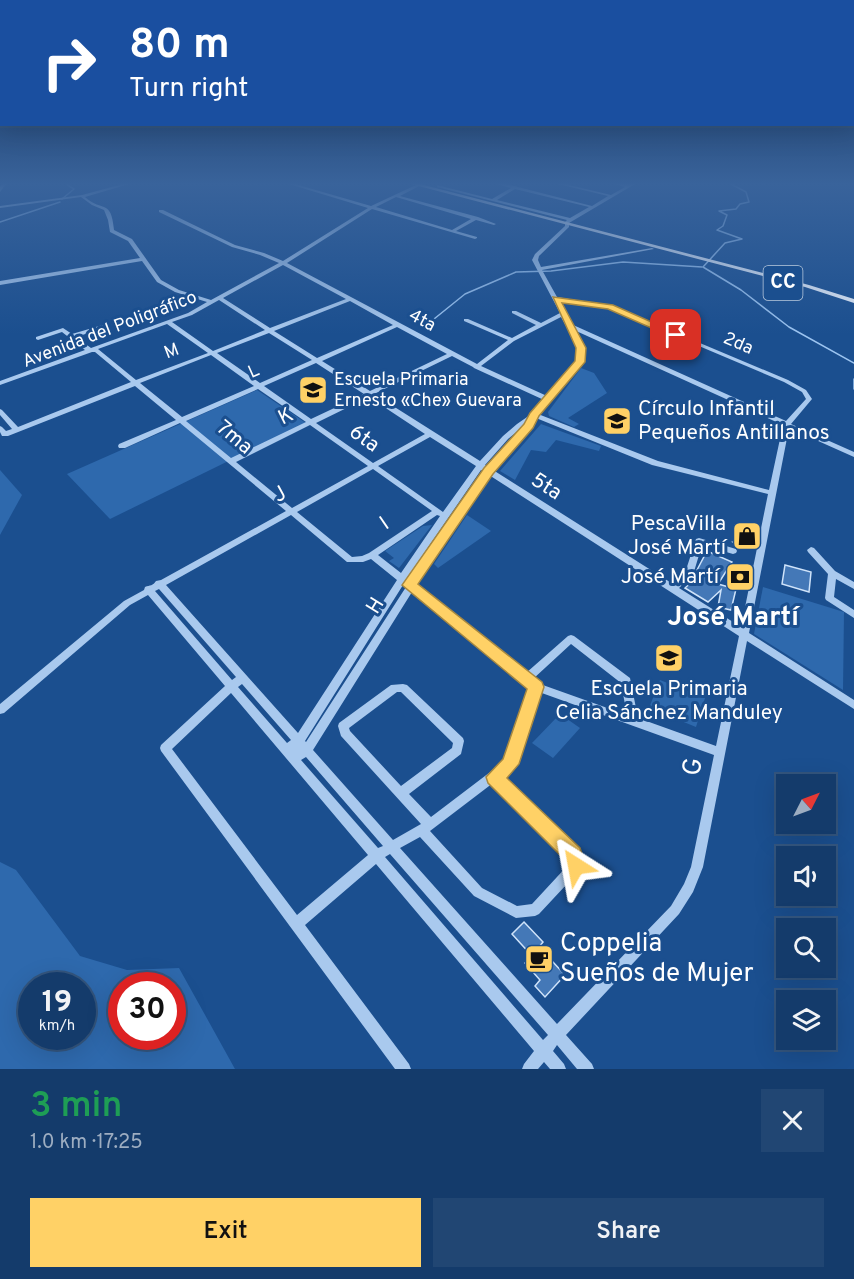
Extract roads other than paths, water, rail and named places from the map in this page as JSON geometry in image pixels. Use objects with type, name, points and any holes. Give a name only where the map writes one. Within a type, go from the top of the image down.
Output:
[{"type":"main road","name":"CC","points":[[603,234],[652,249],[701,260]]},
{"type":"main road","name":"CC","points":[[607,234],[854,303]]},
{"type":"street","name":"5ta","points":[[118,234],[130,240],[159,280],[177,291],[218,300],[269,330],[854,705]]},
{"type":"street","name":"4ta","points":[[209,234],[234,246],[244,247],[286,262],[476,367],[548,399]]},
{"type":"street","name":"Avenida del Poligráfico","points":[[0,385],[193,316],[330,234]]},
{"type":"street","points":[[462,234],[476,238]]},
{"type":"street","points":[[557,234],[537,255],[535,260],[540,271],[652,249]]},
{"type":"street","points":[[0,283],[143,259]]},
{"type":"street","name":"H","points":[[303,745],[401,578],[445,516],[484,468],[529,426],[534,415],[580,362],[581,348],[540,271]]},
{"type":"street","name":"M","points":[[2,431],[16,429],[350,299]]},
{"type":"street","name":"2da","points":[[556,299],[610,307],[804,391],[809,399],[786,424]]},
{"type":"street","name":"Avenida del Poligráfico","points":[[170,323],[218,300]]},
{"type":"street","points":[[514,312],[541,325]]},
{"type":"street","points":[[476,367],[512,340],[562,314]]},
{"type":"street","points":[[466,320],[512,340]]},
{"type":"street","name":"6ta","points":[[170,323],[445,516]]},
{"type":"street","points":[[38,338],[63,330],[72,336],[108,325]]},
{"type":"street","name":"L","points":[[122,446],[398,325]]},
{"type":"street","points":[[571,326],[854,455]]},
{"type":"street","name":"7ma","points":[[72,336],[136,383],[350,560]]},
{"type":"street","name":"K","points":[[231,462],[452,354]]},
{"type":"street","points":[[0,411],[16,429]]},
{"type":"street","points":[[534,415],[655,463],[773,493]]},
{"type":"street","name":"G","points":[[529,1069],[557,1034],[675,910],[689,888],[697,867],[786,424]]},
{"type":"street","name":"J","points":[[0,710],[127,603],[159,583],[430,434]]},
{"type":"street","name":"H","points":[[290,755],[303,745],[410,585],[445,516]]},
{"type":"street","name":"I","points":[[350,560],[363,559],[372,555],[445,516]]},
{"type":"street","points":[[673,590],[689,575],[699,541],[733,551]]},
{"type":"street","points":[[811,550],[832,573],[854,586]]},
{"type":"street","points":[[372,555],[536,687],[720,752]]},
{"type":"street","points":[[832,573],[829,598],[854,615]]},
{"type":"street","points":[[159,583],[587,1069]]},
{"type":"street","points":[[148,590],[559,1069]]},
{"type":"street","points":[[526,679],[571,639],[626,681],[633,721]]},
{"type":"street","points":[[242,677],[165,748],[404,1069]]},
{"type":"street","points":[[296,924],[376,856],[426,828],[510,764],[536,687]]},
{"type":"street","points":[[401,792],[457,751],[459,741],[403,688],[395,688],[344,726],[345,733],[401,792],[426,828],[478,892],[516,912],[535,910],[576,866],[573,855],[495,777]]},
{"type":"waterway","points":[[728,234],[742,239],[725,243],[703,267],[741,290],[789,327],[854,363]]},
{"type":"waterway","points":[[434,319],[465,294],[516,272],[551,271],[623,262],[702,267]]},
{"type":"waterway","points":[[854,379],[854,389]]},
{"type":"place","name":"Escuela Primaria Ernesto «Che» Guevara","points":[[313,390]]},
{"type":"place","name":"Círculo Infantil Pequeños Antillanos","points":[[617,421]]},
{"type":"place","name":"PescaVilla José Martí","points":[[747,536]]},
{"type":"place","name":"José Martí","points":[[740,577]]},
{"type":"place","name":"Escuela Primaria Celia Sánchez Manduley","points":[[669,658]]},
{"type":"place","name":"Coppelia Sueños de Mujer","points":[[539,959]]},
{"type":"district","name":"José Martí","points":[[733,618]]}]
